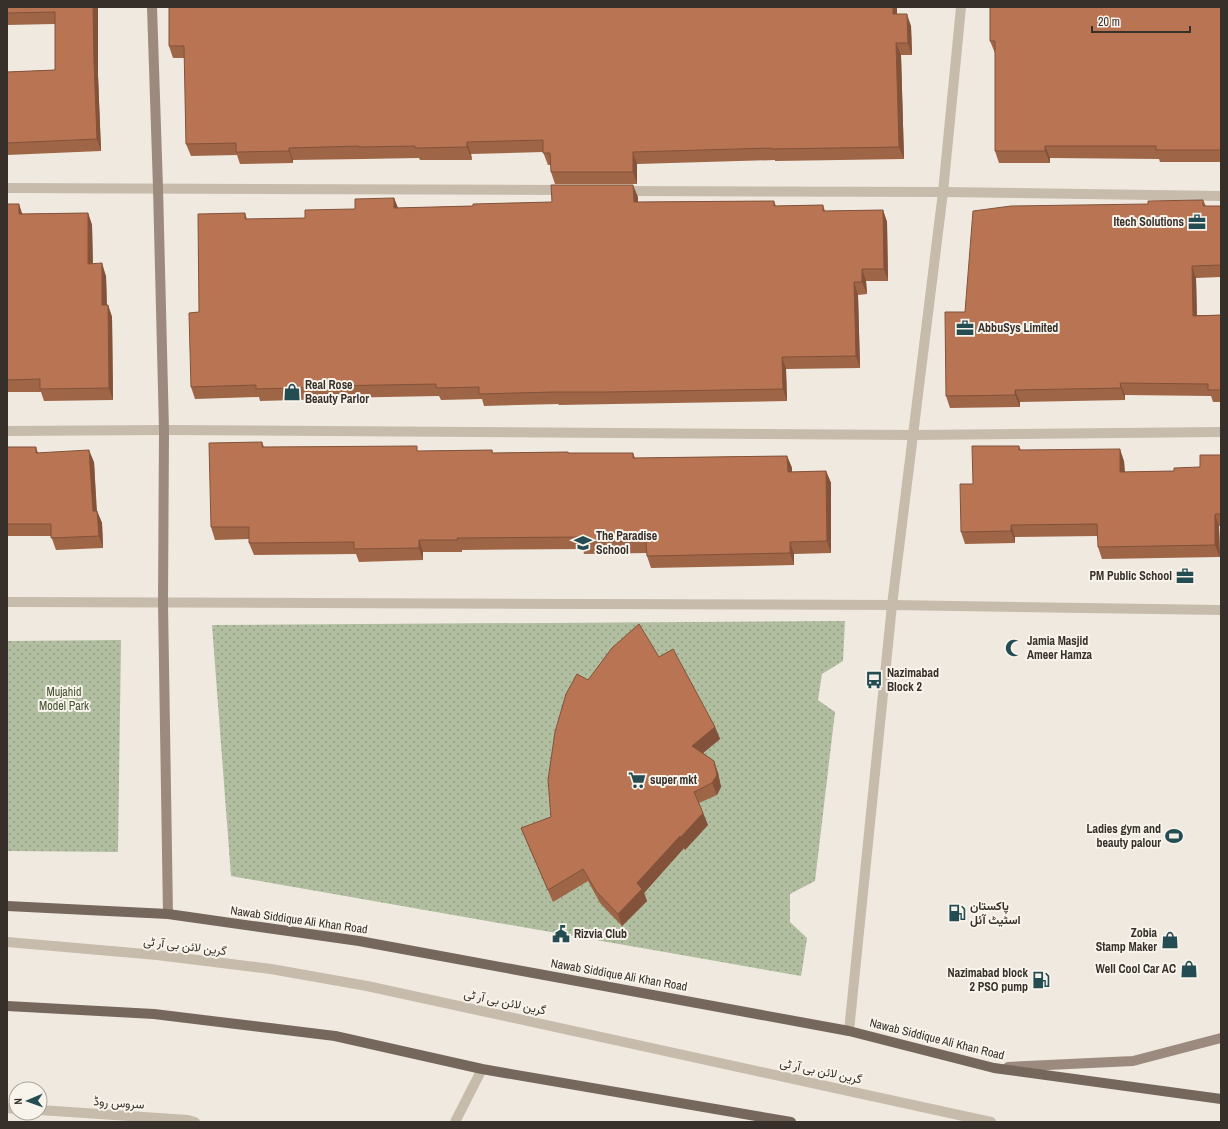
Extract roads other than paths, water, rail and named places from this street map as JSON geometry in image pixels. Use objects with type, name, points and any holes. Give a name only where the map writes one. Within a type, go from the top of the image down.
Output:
[{"type":"main road","name":"Nawab Siddique Ali Khan Road","points":[[7,906],[168,914],[358,941],[849,1031],[994,1068],[1221,1099]]},
{"type":"main road","points":[[7,1006],[154,1014],[335,1036],[482,1069],[770,1120],[791,1122]]},
{"type":"street","points":[[152,7],[164,430],[162,603],[168,914]]},
{"type":"street","points":[[849,1031],[892,605],[943,192],[961,7]]},
{"type":"street","points":[[7,188],[578,190]]},
{"type":"street","points":[[610,190],[943,192],[1221,196]]},
{"type":"street","points":[[7,431],[164,430],[913,435],[1221,432]]},
{"type":"street","points":[[7,602],[892,605],[1221,610]]},
{"type":"street","name":"گرین لائن بی آر ٹی","points":[[7,942],[157,955],[271,969],[350,983],[439,1001],[991,1122]]},
{"type":"street","points":[[994,1068],[1133,1061],[1221,1038]]},
{"type":"street","points":[[455,1122],[482,1069]]},
{"type":"street","name":"سروس روڈ","points":[[48,1111],[188,1120],[195,1122]]},
{"type":"place","name":"Itech Solutions","points":[[1197,222]]},
{"type":"place","name":"AbbuSys Limited","points":[[965,328]]},
{"type":"place","name":"Real Rose Beauty Parlor","points":[[292,392]]},
{"type":"place","name":"The Paradise School","points":[[583,543]]},
{"type":"place","name":"PM Public School","points":[[1185,576]]},
{"type":"place","name":"Jamia Masjid Ameer Hamza","points":[[1014,648]]},
{"type":"place","name":"Nazimabad Block 2","points":[[874,680]]},
{"type":"place","name":"super mkt","points":[[637,780]]},
{"type":"place","name":"Ladies gym and beauty palour","points":[[1174,836]]},
{"type":"place","name":"پاکستان اسٹیٹ آئل","points":[[957,913]]},
{"type":"place","name":"Rizvia Club","points":[[561,934]]},
{"type":"place","name":"Zobia Stamp Maker","points":[[1170,940]]},
{"type":"place","name":"Well Cool Car AC","points":[[1189,969]]},
{"type":"place","name":"Nazimabad block 2 PSO pump","points":[[1041,980]]},
{"type":"park label","name":"Mujahid Model Park","points":[[64,699]]}]
